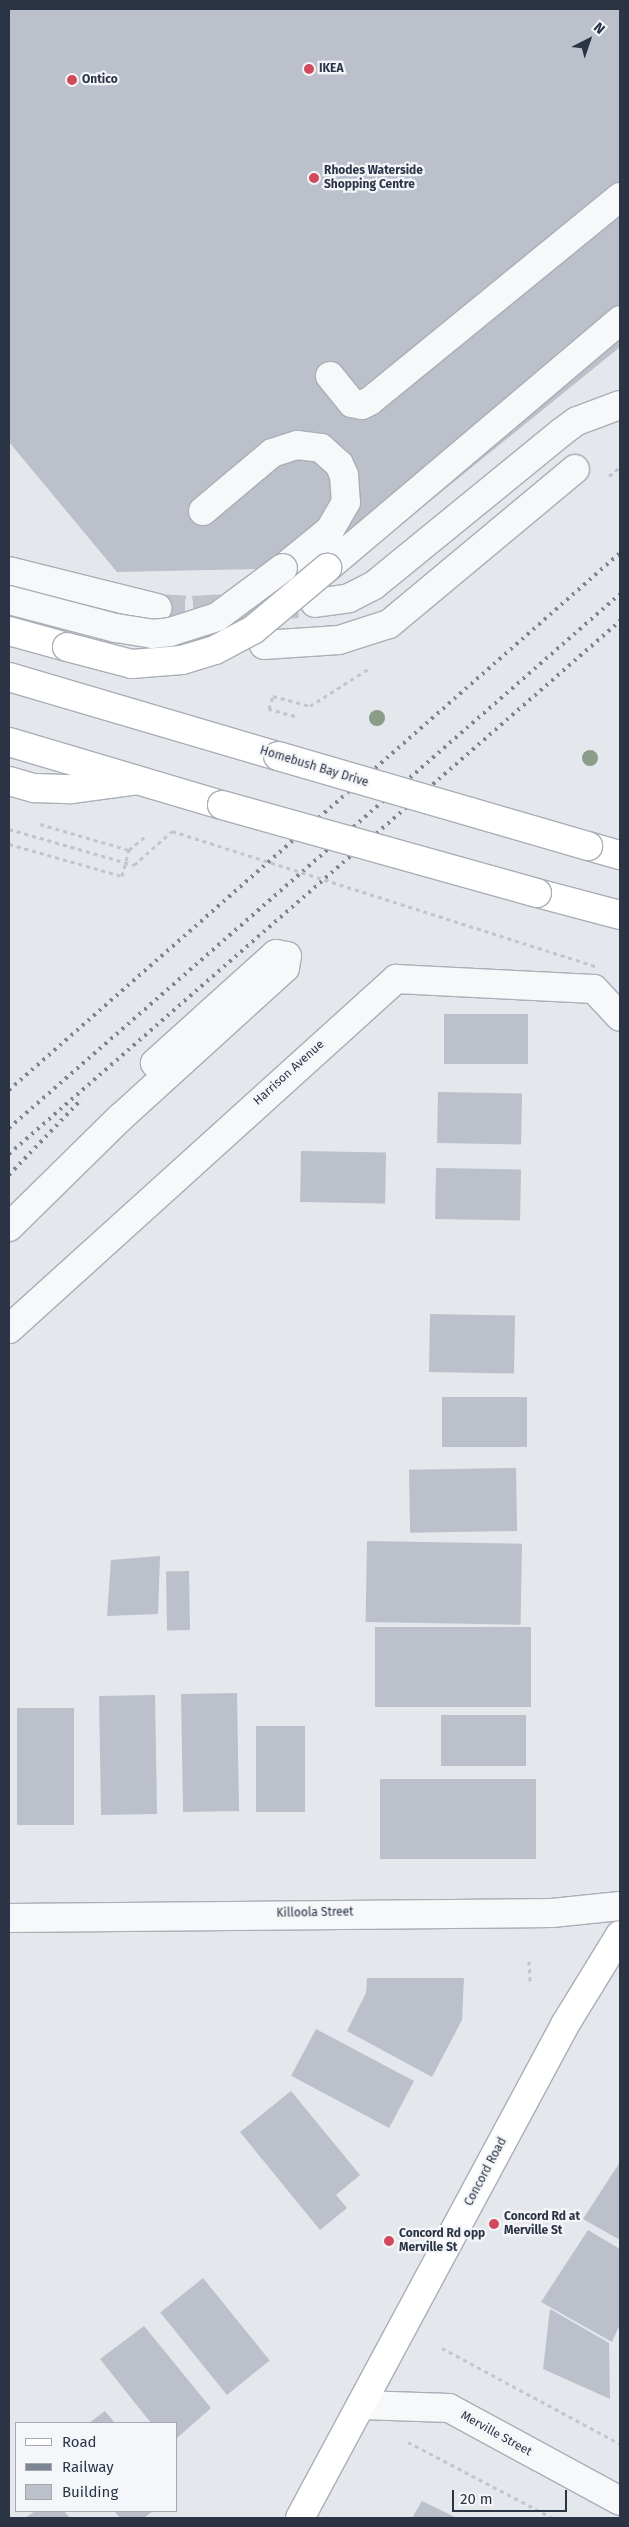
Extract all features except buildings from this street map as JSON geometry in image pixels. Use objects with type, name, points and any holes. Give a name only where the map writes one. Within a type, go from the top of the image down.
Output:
[{"type":"main road","points":[[9,631],[132,664],[182,660],[215,650],[253,630],[327,568]]},
{"type":"main road","name":"Homebush Bay Drive","points":[[9,677],[620,855]]},
{"type":"main road","points":[[9,742],[222,805],[537,893],[618,912]]},
{"type":"main road","points":[[9,781],[34,788],[71,790],[141,780]]},
{"type":"main road","name":"Concord Road","points":[[300,2518],[566,2023],[620,1935]]},
{"type":"street","points":[[330,376],[352,403],[362,405],[370,401],[620,197]]},
{"type":"street","points":[[327,568],[620,320]]},
{"type":"street","points":[[315,603],[349,598],[373,586],[563,431],[577,421],[620,405]]},
{"type":"street","points":[[9,600],[116,628],[152,634],[170,632],[217,616],[330,530],[346,502],[347,489],[342,470],[321,448],[297,445],[272,453],[203,511]]},
{"type":"street","points":[[264,645],[339,640],[389,624],[576,469]]},
{"type":"street","points":[[9,571],[157,608]]},
{"type":"street","points":[[9,1227],[120,1118],[285,968],[287,956],[276,954],[155,1063]]},
{"type":"street","name":"Harrison Avenue","points":[[9,1329],[396,979],[594,989],[620,1017]]},
{"type":"street","name":"Killoola Street","points":[[9,1918],[552,1913],[620,1906]]},
{"type":"street","name":"Merville Street","points":[[361,2406],[449,2408],[620,2501]]},
{"type":"path","points":[[295,716],[269,709],[273,696],[310,706],[355,677]]},
{"type":"path","points":[[36,823],[128,850]]},
{"type":"path","points":[[9,830],[134,865],[172,831],[597,967]]},
{"type":"path","points":[[9,844],[122,876],[128,850],[147,835]]},
{"type":"path","points":[[529,1962],[530,1983]]},
{"type":"path","points":[[442,2348],[620,2444]]},
{"type":"path","points":[[404,2440],[553,2518]]},
{"type":"tunnel","points":[[157,608],[193,610],[298,604]]},
{"type":"tunnel","points":[[149,638],[233,643]]},
{"type":"railway","points":[[9,1090],[620,553]]},
{"type":"railway","points":[[9,1128],[620,594]]},
{"type":"railway","points":[[9,1154],[620,621]]},
{"type":"railway","points":[[9,1175],[82,1099]]},
{"type":"place","name":"IKEA","points":[[309,69]]},
{"type":"place","name":"Ontico","points":[[72,80]]},
{"type":"place","name":"Rhodes Waterside Shopping Centre","points":[[314,178]]},
{"type":"place","name":"Concord Rd at Merville St","points":[[494,2224]]},
{"type":"place","name":"Concord Rd opp Merville St","points":[[389,2241]]}]
